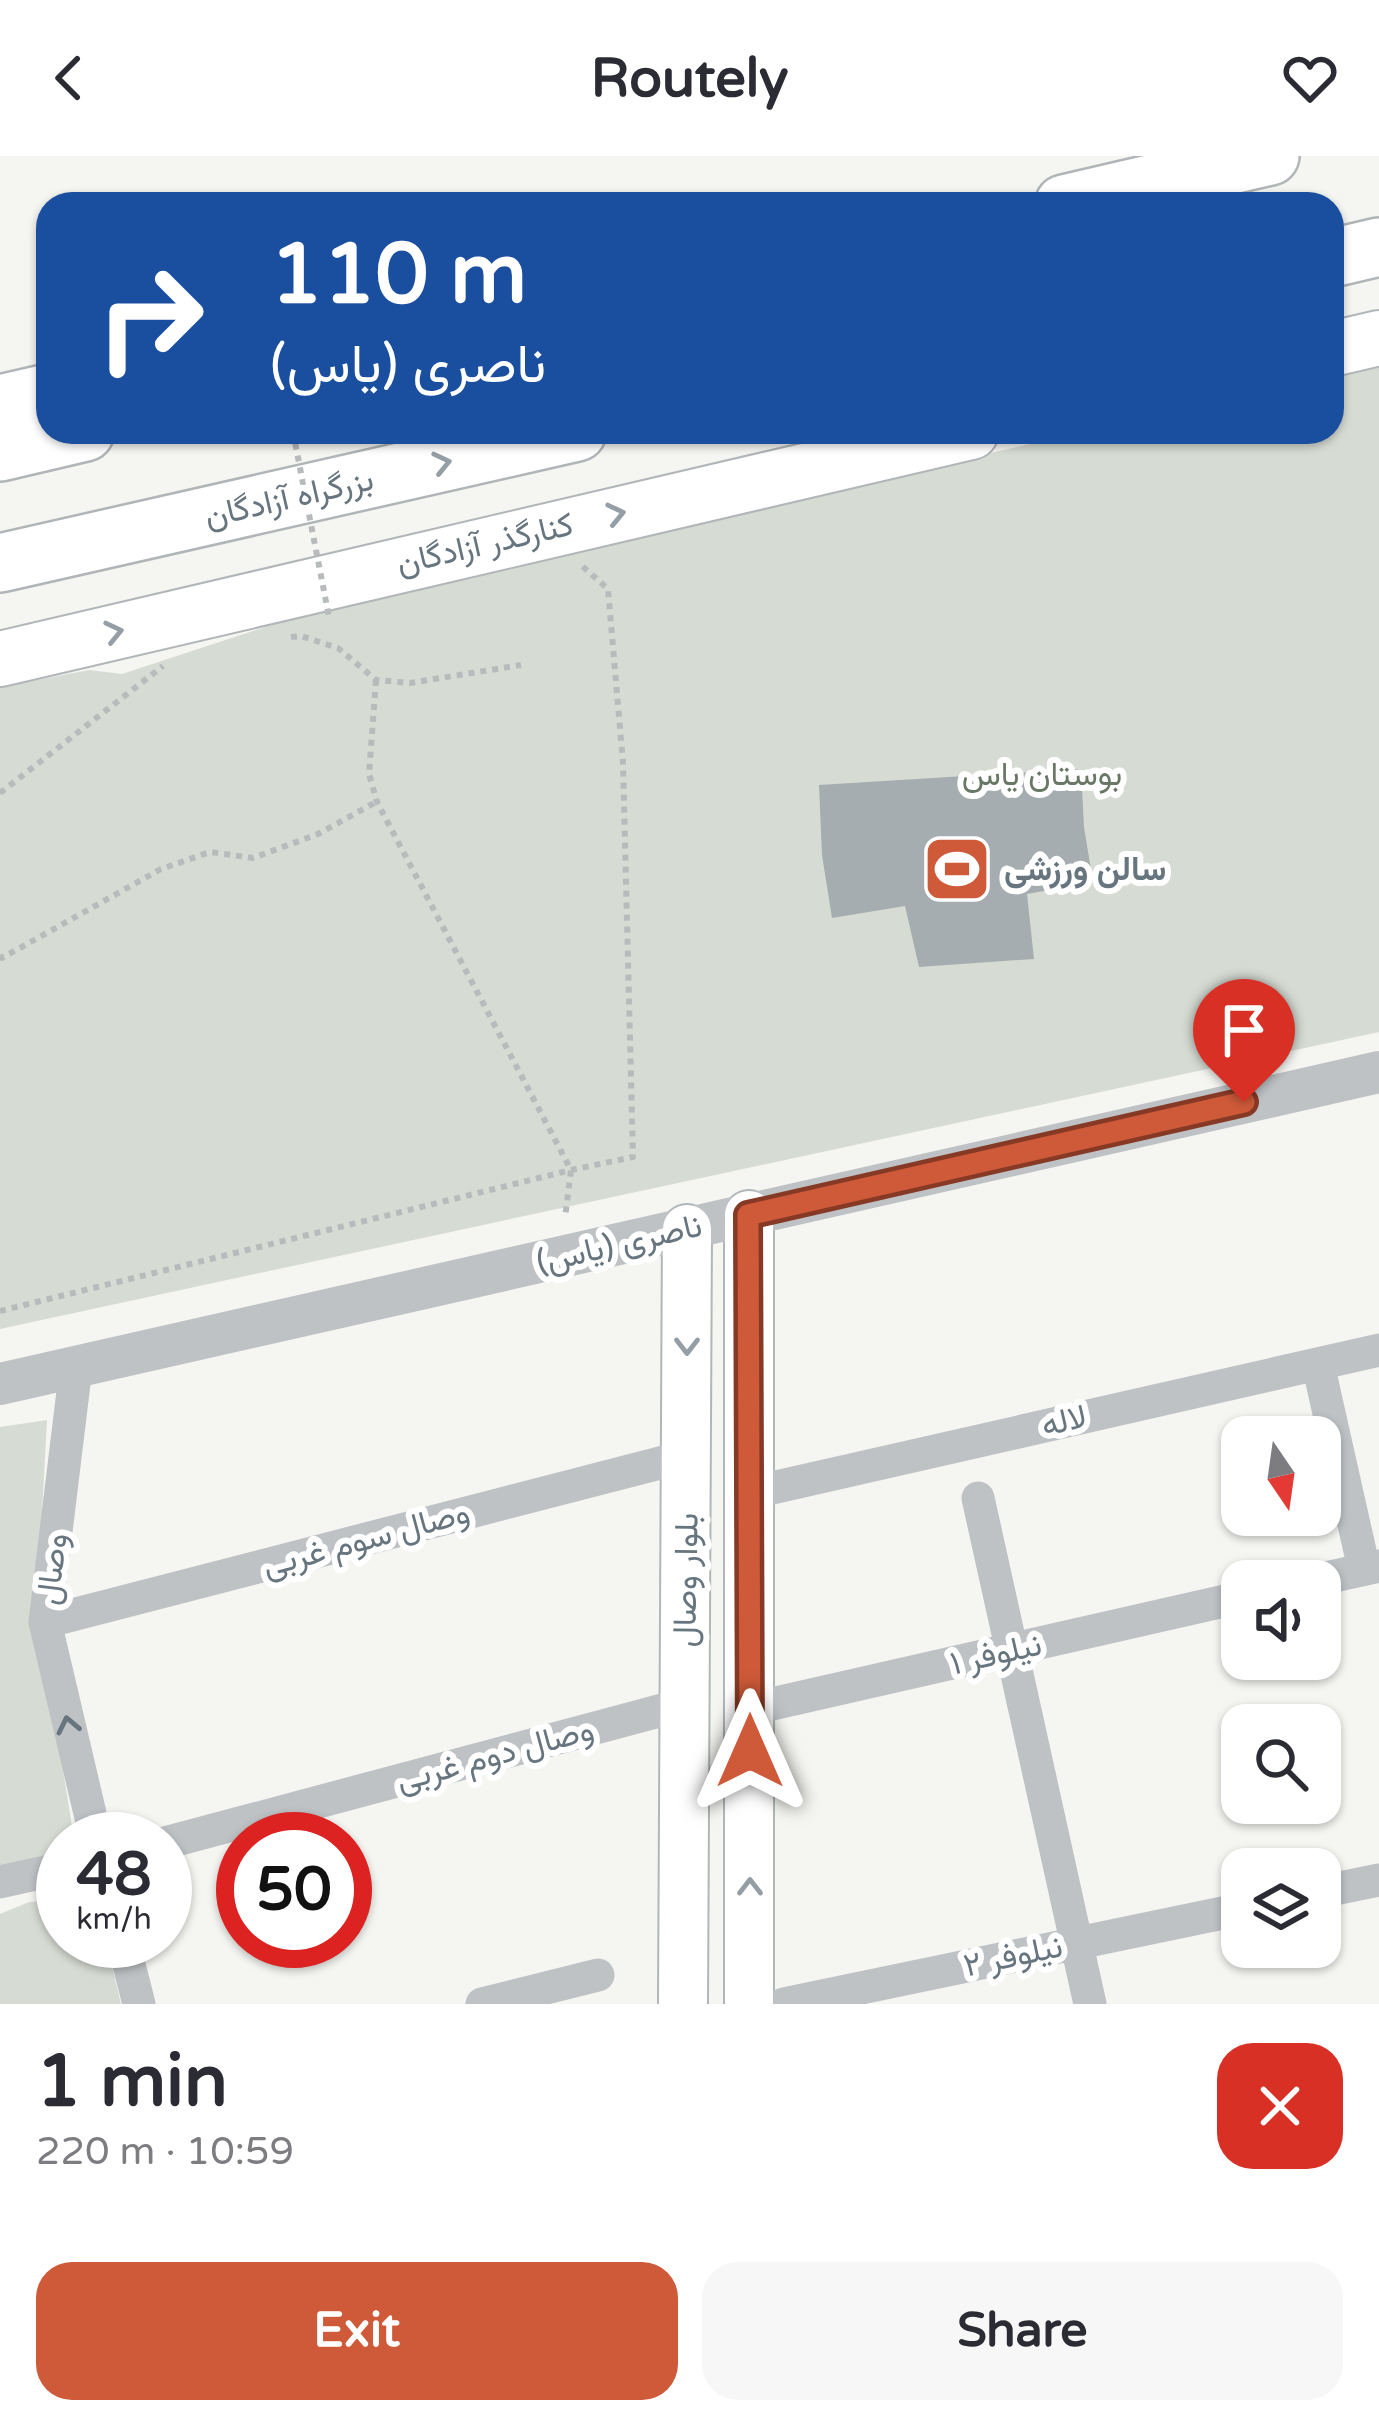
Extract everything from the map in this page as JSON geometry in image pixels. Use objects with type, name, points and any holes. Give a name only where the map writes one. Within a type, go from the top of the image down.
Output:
[{"type":"highway","points":[[1116,192],[1270,156]]},
{"type":"highway","points":[[1344,255],[1379,247]]},
{"type":"highway","points":[[0,404],[36,396]]},
{"type":"highway","points":[[0,452],[36,444]]},
{"type":"highway","name":"بزرگراه آزادگان","points":[[0,563],[524,444]]},
{"type":"main road","points":[[1344,346],[1379,338]]},
{"type":"main road","name":"کنارگذر آزادگان","points":[[0,658],[919,444]]},
{"type":"main road","name":"بلوار وصال","points":[[748,1215],[749,2004]]},
{"type":"main road","name":"بلوار وصال","points":[[682,2004],[687,1229]]},
{"type":"street","name":"ناصری (یاس)","points":[[0,1384],[1379,1072]]},
{"type":"street","name":"لاله","points":[[750,1492],[1379,1350]]},
{"type":"street","points":[[1318,1364],[1372,1567],[1341,1574]]},
{"type":"street","name":"وصال","points":[[76,1367],[45,1622],[90,1812]]},
{"type":"street","name":"وصال سوم غربی","points":[[45,1622],[687,1456]]},
{"type":"street","points":[[978,1498],[1090,2004]]},
{"type":"street","name":"نیلوفر ۱","points":[[750,1709],[1221,1602]]},
{"type":"street","name":"وصال دوم غربی","points":[[192,1836],[685,1704]]},
{"type":"street","points":[[0,1882],[36,1874]]},
{"type":"street","points":[[1341,1888],[1379,1880]]},
{"type":"street","name":"نیلوفر ۲","points":[[784,2004],[1221,1913]]},
{"type":"street","points":[[130,1968],[139,2004]]},
{"type":"street","points":[[482,2004],[598,1976]]},
{"type":"path","points":[[295,444],[329,617]]},
{"type":"path","points":[[0,1311],[633,1157],[623,763],[608,589],[574,560]]},
{"type":"path","points":[[279,638],[301,637],[338,648],[376,680],[410,683],[521,664]]},
{"type":"path","points":[[0,793],[167,662]]},
{"type":"path","points":[[376,680],[369,774],[377,802],[571,1170],[560,1258]]},
{"type":"path","points":[[0,956],[161,869],[210,852],[253,858],[317,834],[377,802]]},
{"type":"green space","name":"بوستان یاس","points":[[1379,363],[1379,1032],[0,1329],[0,687],[89,670],[122,674],[348,600],[1030,444],[1344,444],[1344,371]]},
{"type":"green space","points":[[47,1420],[37,1607],[70,1812],[36,1812],[36,1857],[0,1866],[0,1427]]},
{"type":"green space","points":[[36,1902],[36,1968],[112,1968],[121,2004],[0,2004],[0,1914]]},
{"type":"building","name":"سالن ورزشی","points":[[1081,769],[1093,882],[1027,894],[1034,959],[919,967],[905,906],[832,918],[822,855],[819,785]]},
{"type":"place","name":"سالن ورزشی","points":[[957,869]]},
{"type":"route","points":[[750,1751],[748,1215],[1244,1102]]}]
